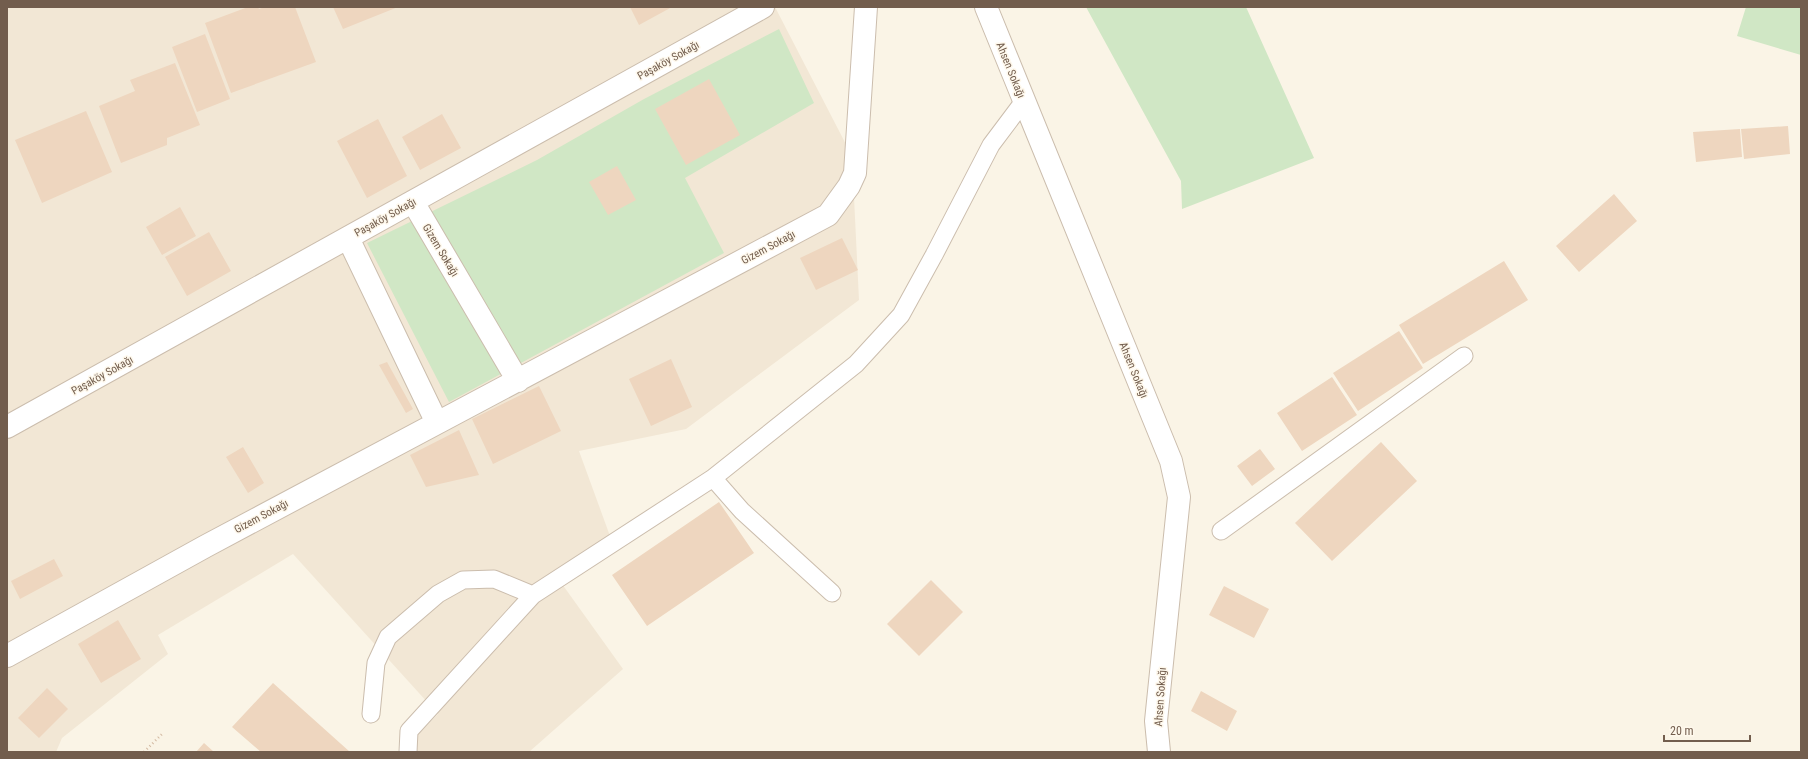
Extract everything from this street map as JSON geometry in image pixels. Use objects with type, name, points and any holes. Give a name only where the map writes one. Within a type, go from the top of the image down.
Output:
[{"type":"street","name":"Paşaköy Sokağı","points":[[7,427],[763,7]]},
{"type":"street","name":"Gizem Sokağı","points":[[7,656],[206,546],[828,215],[849,186],[855,173],[866,7]]},
{"type":"street","name":"Ahsen Sokağı","points":[[986,7],[1171,461],[1179,497],[1156,721],[1159,752]]},
{"type":"street","name":"Gizem Sokağı","points":[[412,202],[518,381]]},
{"type":"street","points":[[348,238],[437,423]]},
{"type":"lane","points":[[408,752],[408,731],[534,595],[713,478],[856,364],[901,315],[991,145],[1024,101]]},
{"type":"lane","points":[[1221,531],[1464,356]]},
{"type":"lane","points":[[713,478],[742,511],[832,593]]},
{"type":"lane","points":[[371,714],[376,663],[388,637],[438,594],[463,580],[494,579],[534,595]]},
{"type":"path","points":[[144,752],[162,734]]},
{"type":"shaded area","points":[[7,7],[775,7],[852,156],[859,300],[686,429],[579,451],[610,536],[557,577],[623,669],[529,752],[412,752],[412,741],[438,714],[293,554],[158,635],[168,654],[62,738],[56,752],[7,752]]},
{"type":"green space","points":[[1086,7],[1246,7],[1314,158],[1182,209],[1181,181]]},
{"type":"green space","points":[[1746,7],[1801,7],[1801,55],[1737,36]]},
{"type":"green space","points":[[779,29],[814,103],[685,178],[724,253],[449,402],[367,243],[537,160],[644,99]]},
{"type":"building","points":[[248,7],[258,7],[259,9],[265,7],[295,7],[316,62],[231,93],[205,23]]},
{"type":"building","points":[[333,7],[398,7],[343,29]]},
{"type":"building","points":[[630,7],[672,7],[639,25]]},
{"type":"building","points":[[205,34],[230,99],[197,112],[172,47]]},
{"type":"building","points":[[175,63],[200,125],[167,138],[167,145],[121,163],[99,106],[135,91],[130,80]]},
{"type":"building","points":[[709,79],[740,135],[686,165],[655,109]]},
{"type":"building","points":[[86,111],[112,172],[42,203],[15,140]]},
{"type":"building","points":[[442,114],[461,148],[420,170],[402,137]]},
{"type":"building","points":[[378,119],[407,176],[367,198],[337,141]]},
{"type":"building","points":[[1788,126],[1790,154],[1744,159],[1741,129]]},
{"type":"building","points":[[1740,129],[1742,157],[1696,162],[1693,132]]},
{"type":"building","points":[[617,166],[636,200],[608,215],[589,182]]},
{"type":"building","points":[[1614,194],[1637,221],[1579,272],[1556,246]]},
{"type":"building","points":[[180,207],[196,236],[162,255],[146,227]]},
{"type":"building","points":[[209,232],[231,271],[187,296],[165,257]]},
{"type":"building","points":[[842,238],[858,270],[816,290],[800,258]]},
{"type":"building","points":[[1504,261],[1528,300],[1423,364],[1399,325]]},
{"type":"building","points":[[1399,331],[1423,368],[1358,411],[1333,373]]},
{"type":"building","points":[[671,359],[692,407],[651,426],[629,379]]},
{"type":"building","points":[[387,362],[413,409],[406,413],[379,365]]},
{"type":"building","points":[[1332,377],[1357,415],[1302,451],[1277,413]]},
{"type":"building","points":[[539,386],[561,431],[493,464],[472,419]]},
{"type":"building","points":[[459,430],[479,475],[426,487],[410,455]]},
{"type":"building","points":[[1381,442],[1417,481],[1332,561],[1295,523]]},
{"type":"building","points":[[243,447],[264,483],[248,493],[226,457]]},
{"type":"building","points":[[1260,449],[1275,469],[1252,486],[1237,466]]},
{"type":"building","points":[[719,502],[754,553],[647,626],[612,575]]},
{"type":"building","points":[[54,559],[63,576],[20,599],[11,581]]},
{"type":"building","points":[[931,580],[963,612],[919,656],[887,624]]},
{"type":"building","points":[[1224,586],[1269,609],[1254,638],[1209,615]]},
{"type":"building","points":[[118,620],[141,659],[101,683],[78,644]]},
{"type":"building","points":[[273,683],[350,752],[261,752],[232,727]]},
{"type":"building","points":[[47,688],[68,709],[39,738],[18,718]]},
{"type":"building","points":[[1201,691],[1237,711],[1227,731],[1191,711]]},
{"type":"building","points":[[204,743],[214,752],[196,752]]}]
